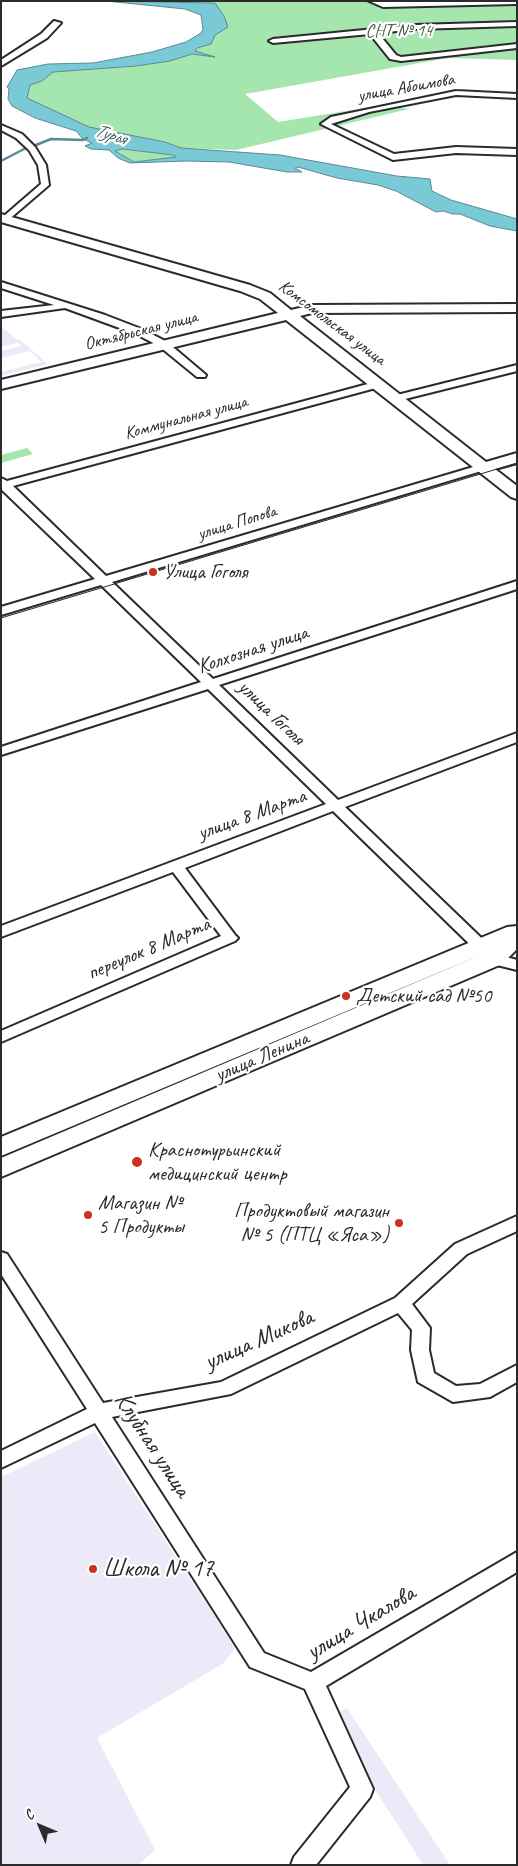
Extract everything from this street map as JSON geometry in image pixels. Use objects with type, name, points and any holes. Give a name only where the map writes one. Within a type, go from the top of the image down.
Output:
[{"type":"main road","name":"Комсомольская улица","points":[[4,218],[245,288],[265,296],[517,494]]},
{"type":"main road","name":"Октябрьская улица","points":[[1,385],[289,313],[312,309],[517,308]]},
{"type":"main road","points":[[484,467],[517,458]]},
{"type":"main road","name":"улица Ленина","points":[[1,1147],[488,952],[517,931]]},
{"type":"main road","name":"улица Ленина","points":[[1,1168],[488,952],[517,937]]},
{"type":"street","points":[[372,1],[383,5],[517,2]]},
{"type":"street","points":[[1,64],[44,36],[57,23]]},
{"type":"street","points":[[273,41],[415,27],[517,24]]},
{"type":"street","points":[[372,31],[393,58],[401,59],[517,46]]},
{"type":"street","name":"улица Абоимова","points":[[517,96],[456,93],[331,119],[325,124],[393,157],[456,150],[517,152]]},
{"type":"street","points":[[1,127],[19,136],[32,149],[42,166],[44,185],[4,218]]},
{"type":"street","points":[[1,285],[102,317],[163,344],[201,376]]},
{"type":"street","points":[[1,314],[50,309],[64,305]]},
{"type":"street","points":[[397,398],[517,368]]},
{"type":"street","name":"Коммунальная улица","points":[[2,484],[379,384]]},
{"type":"street","name":"улица Попова","points":[[1,611],[484,467]]},
{"type":"street","name":"улица Гоголя","points":[[2,484],[488,952],[517,965]]},
{"type":"street","name":"Колхозная улица","points":[[1,752],[517,586]]},
{"type":"street","name":"улица 8 Марта","points":[[1,932],[517,737]]},
{"type":"street","name":"переулок 8 Марта","points":[[1,1037],[230,938],[203,899],[175,865]]},
{"type":"street","name":"улица Микова","points":[[1,1460],[99,1412],[138,1403],[224,1389],[401,1303],[461,1249],[517,1223]]},
{"type":"street","name":"Клубная улица","points":[[1,1259],[257,1660],[313,1682]]},
{"type":"street","points":[[401,1303],[421,1328],[420,1350],[425,1377],[453,1394],[483,1392],[517,1374]]},
{"type":"street","name":"улица Чкалова","points":[[302,1865],[362,1789],[313,1682],[517,1561]]},
{"type":"shaded area","points":[[1,326],[48,364],[1,376],[1,372],[41,362],[30,351],[1,358],[1,351],[21,346],[18,343],[1,347]]},
{"type":"shaded area","name":"Школа № 17","points":[[95,1432],[235,1648],[224,1663],[97,1738],[155,1850],[138,1865],[1,1865],[1,1477]]},
{"type":"shaded area","points":[[347,1708],[450,1865],[423,1865],[361,1767],[332,1716]]},
{"type":"green space","name":"СНТ № 14","points":[[206,1],[517,1],[517,60],[448,58],[245,94],[278,122],[383,105],[409,109],[236,150],[181,148],[165,142],[89,127],[44,108],[26,98],[30,84],[42,81],[53,72],[136,66],[191,54],[209,56],[194,51],[197,48],[211,44]]},
{"type":"green space","points":[[118,149],[173,155],[176,158],[134,162],[120,156],[115,151]]},
{"type":"green space","points":[[27,448],[33,454],[1,463],[1,455]]},
{"type":"water","name":"Турья","points":[[106,1],[215,3],[224,16],[228,27],[215,35],[211,44],[197,48],[195,51],[215,57],[192,54],[170,61],[136,66],[53,72],[42,81],[30,85],[27,98],[89,127],[165,142],[181,148],[280,155],[397,176],[430,179],[432,191],[451,200],[517,219],[517,231],[490,226],[460,214],[443,211],[436,212],[396,191],[378,185],[337,178],[298,167],[295,168],[302,172],[287,172],[229,162],[130,163],[118,158],[109,150],[91,149],[85,146],[92,143],[83,139],[76,131],[35,118],[12,106],[8,99],[9,89],[7,87],[17,70],[48,64],[93,63],[152,52],[186,42],[201,33],[203,29],[201,15],[185,9]],"holes":[[[122,149],[173,155],[176,157],[134,162],[115,151]]]},
{"type":"waterway","name":"Турья","points":[[36,145],[51,139],[83,140],[87,138]]},
{"type":"waterway","points":[[1,161],[26,148]]},
{"type":"tram line","points":[[1,618],[517,463]]},
{"type":"place","name":"Улица Гоголя","points":[[153,572]]},
{"type":"place","name":"Детский сад №50","points":[[346,996]]},
{"type":"place","name":"Краснотурьинский медицинский центр","points":[[137,1162]]},
{"type":"place","name":"Магазин № 5 Продукты","points":[[88,1215]]},
{"type":"place","name":"Продуктовый магазин № 5 (ПТЦ «Яса»)","points":[[399,1223]]},
{"type":"place","name":"Школа № 17","points":[[93,1569]]}]
